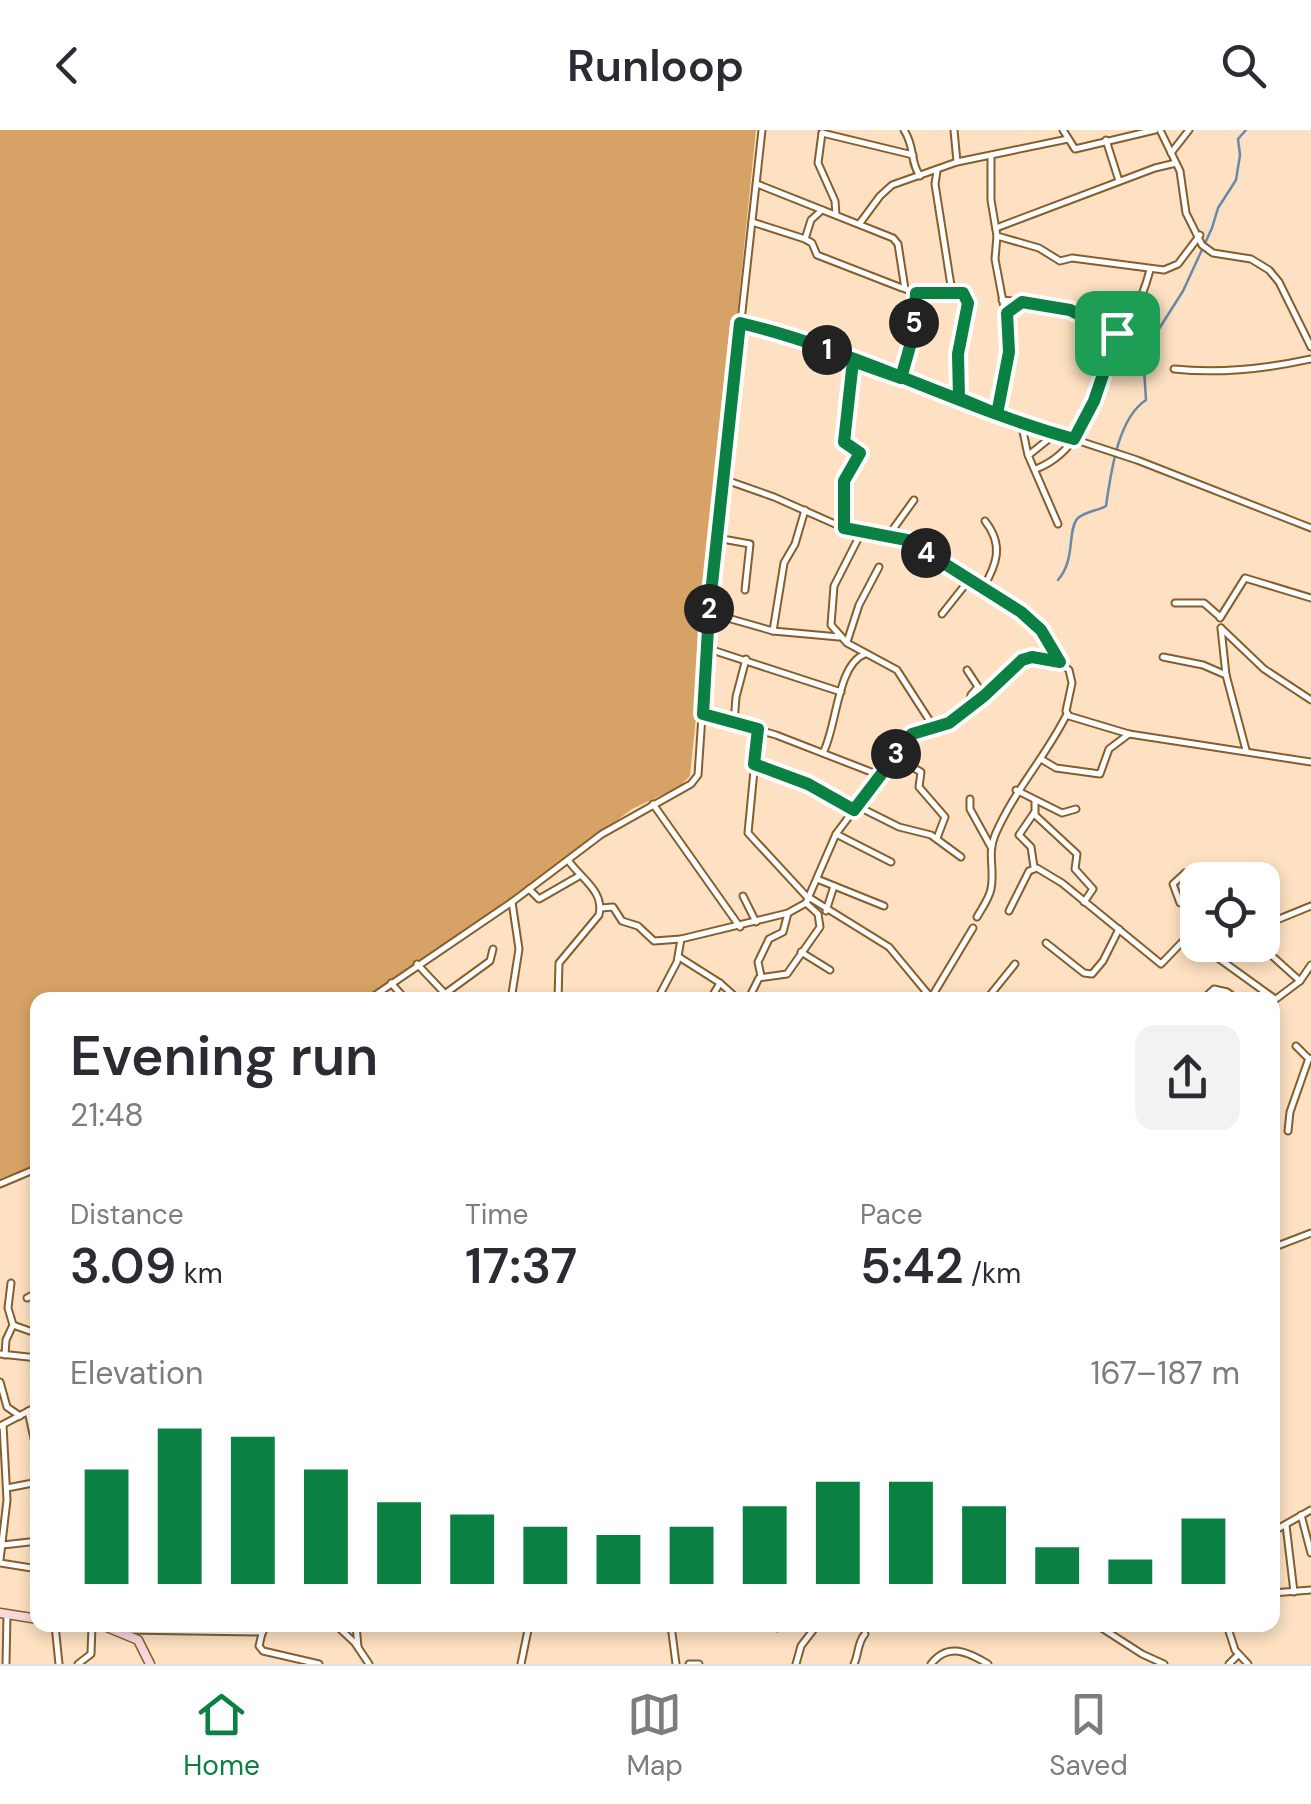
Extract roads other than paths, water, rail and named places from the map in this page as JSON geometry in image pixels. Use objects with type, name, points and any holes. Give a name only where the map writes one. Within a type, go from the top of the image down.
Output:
[{"type":"street","points":[[379,992],[512,902],[602,834],[691,784],[698,775],[709,612],[762,130]]},
{"type":"street","points":[[904,130],[913,144],[913,164],[920,176]]},
{"type":"street","points":[[954,130],[957,162]]},
{"type":"street","points":[[1064,130],[1075,149],[1119,133],[1158,130],[1183,180],[1186,213],[1206,250],[1251,260],[1269,270],[1280,282],[1311,346]]},
{"type":"street","points":[[1171,153],[1190,130]]},
{"type":"street","points":[[836,216],[818,163],[822,131],[913,155]]},
{"type":"street","points":[[859,224],[885,190],[957,162],[1068,138]]},
{"type":"street","points":[[1106,140],[1119,181]]},
{"type":"street","points":[[990,156],[995,259],[1007,313],[1009,352],[997,414]]},
{"type":"street","points":[[996,232],[1119,181],[1176,163]]},
{"type":"street","points":[[937,171],[952,292]]},
{"type":"street","points":[[757,184],[896,240],[905,289]]},
{"type":"street","points":[[806,239],[808,226],[822,210]]},
{"type":"street","points":[[751,222],[806,239],[817,256],[916,293],[966,294],[968,303],[958,354],[959,398]]},
{"type":"street","points":[[996,232],[1039,248],[1060,262],[1072,258],[1150,270],[1178,264],[1200,235]]},
{"type":"street","points":[[1036,470],[1060,458],[1074,439],[1094,401],[1117,333],[1138,304],[1150,270]]},
{"type":"street","points":[[901,378],[914,332],[916,293]]},
{"type":"street","points":[[1002,300],[1070,310],[1117,333]]},
{"type":"street","points":[[1007,313],[1022,302]]},
{"type":"street","points":[[740,323],[811,344],[1311,528]]},
{"type":"street","points":[[1174,368],[1207,372],[1250,370],[1311,360]]},
{"type":"street","points":[[844,528],[844,481],[860,453],[844,442],[853,361]]},
{"type":"street","points":[[1022,422],[1028,455],[1058,524]]},
{"type":"street","points":[[1028,455],[1054,434]]},
{"type":"street","points":[[723,479],[844,528],[907,540],[1032,622],[1071,674],[1066,714],[1041,759],[1016,790],[990,847],[991,890],[977,917]]},
{"type":"street","points":[[888,536],[914,500]]},
{"type":"street","points":[[773,630],[784,563],[795,544],[805,510]]},
{"type":"street","points":[[983,588],[998,552],[995,534],[985,521]]},
{"type":"street","points":[[839,638],[832,625],[831,599],[861,533]]},
{"type":"street","points":[[717,538],[750,544],[745,590]]},
{"type":"street","points":[[847,643],[859,605],[879,567]]},
{"type":"street","points":[[1220,618],[1245,578],[1311,598]]},
{"type":"street","points":[[942,614],[968,580]]},
{"type":"street","points":[[1174,603],[1204,603],[1220,618],[1226,675],[1246,750]]},
{"type":"street","points":[[709,612],[773,630],[839,638],[868,653],[904,677],[935,729]]},
{"type":"street","points":[[1221,628],[1264,669],[1311,700]]},
{"type":"street","points":[[706,648],[841,692]]},
{"type":"street","points":[[823,754],[852,662],[868,653]]},
{"type":"street","points":[[1163,657],[1226,675]]},
{"type":"street","points":[[734,723],[746,658]]},
{"type":"street","points":[[601,908],[613,907],[622,921],[638,926],[654,941],[740,927],[788,913],[808,900],[836,834],[912,734],[935,729],[968,708],[1026,658],[1060,662]]},
{"type":"street","points":[[967,670],[984,696]]},
{"type":"street","points":[[968,708],[970,695],[978,687]]},
{"type":"street","points":[[703,714],[758,729],[880,776]]},
{"type":"street","points":[[1066,714],[1128,734],[1311,762]]},
{"type":"street","points":[[758,729],[748,832],[808,900],[818,914],[820,927],[786,974],[761,976]]},
{"type":"street","points":[[1041,759],[1056,768],[1100,774],[1108,749],[1128,734]]},
{"type":"street","points":[[894,757],[921,772],[920,787],[945,818],[937,838]]},
{"type":"street","points":[[754,764],[808,784],[899,827],[937,838],[961,857]]},
{"type":"street","points":[[1016,790],[1062,814],[1076,808]]},
{"type":"street","points":[[970,799],[970,809],[990,847]]},
{"type":"street","points":[[1034,868],[1032,847],[1019,835],[1034,814],[1035,801]]},
{"type":"street","points":[[653,804],[740,927]]},
{"type":"street","points":[[1034,814],[1078,854],[1076,869],[1093,889],[1084,902]]},
{"type":"street","points":[[836,834],[891,862]]},
{"type":"street","points":[[558,992],[559,964],[601,908],[599,895],[578,876],[568,860]]},
{"type":"street","points":[[1034,868],[1062,883],[1160,964],[1180,945]]},
{"type":"street","points":[[1009,911],[1029,870],[1034,868]]},
{"type":"street","points":[[529,888],[538,898],[578,876]]},
{"type":"street","points":[[818,878],[884,906]]},
{"type":"street","points":[[1180,878],[1173,884],[1180,903]]},
{"type":"street","points":[[826,911],[834,886]]},
{"type":"street","points":[[743,896],[756,922]]},
{"type":"street","points":[[808,900],[889,947],[926,992]]},
{"type":"street","points":[[512,902],[518,949],[512,992]]},
{"type":"street","points":[[1280,919],[1311,906]]},
{"type":"street","points":[[751,992],[761,976],[760,957],[769,938],[783,932],[788,913]]},
{"type":"street","points":[[936,992],[973,928]]},
{"type":"street","points":[[1046,943],[1084,973],[1092,974],[1103,961],[1118,929]]},
{"type":"street","points":[[661,992],[679,957],[681,939]]},
{"type":"street","points":[[447,992],[490,961],[493,949]]},
{"type":"street","points":[[800,952],[830,970]]},
{"type":"street","points":[[679,957],[730,992]]},
{"type":"street","points":[[1223,962],[1262,992]]},
{"type":"street","points":[[1279,962],[1300,981]]},
{"type":"street","points":[[417,964],[445,992]]},
{"type":"street","points":[[992,992],[1015,964]]},
{"type":"street","points":[[1280,996],[1300,981],[1311,965]]},
{"type":"street","points":[[391,983],[399,992]]},
{"type":"street","points":[[715,992],[720,983]]},
{"type":"street","points":[[1288,1131],[1290,1112],[1310,1059],[1296,1046]]},
{"type":"street","points":[[0,1184],[30,1171]]},
{"type":"street","points":[[1280,1245],[1311,1233]]},
{"type":"street","points":[[11,1284],[8,1308],[13,1326],[3,1354],[30,1357]]},
{"type":"street","points":[[26,1298],[30,1296]]},
{"type":"street","points":[[13,1326],[30,1331]]},
{"type":"street","points":[[0,1382],[8,1407],[20,1416]]},
{"type":"street","points":[[30,1420],[28,1411],[2,1426],[7,1488],[0,1561],[30,1567]]},
{"type":"street","points":[[7,1488],[30,1484]]},
{"type":"street","points":[[1280,1528],[1311,1510]]},
{"type":"street","points":[[1300,1515],[1311,1553]]},
{"type":"street","points":[[1286,1525],[1294,1592]]},
{"type":"street","points":[[4,1545],[30,1543]]},
{"type":"street","points":[[1280,1592],[1311,1590]]},
{"type":"street","points":[[6,1664],[4,1614],[30,1618]]},
{"type":"street","points":[[56,1632],[58,1664]]},
{"type":"street","points":[[78,1664],[91,1654],[92,1632]]},
{"type":"street","points":[[128,1632],[142,1645],[150,1664]]},
{"type":"street","points":[[263,1632],[259,1646],[263,1651],[319,1664]]},
{"type":"street","points":[[343,1632],[370,1664]]},
{"type":"street","points":[[357,1632],[358,1647]]},
{"type":"street","points":[[522,1664],[528,1632]]},
{"type":"street","points":[[672,1632],[676,1664]]},
{"type":"street","points":[[796,1664],[801,1646],[812,1632]]},
{"type":"street","points":[[1108,1632],[1164,1664]]},
{"type":"street","points":[[1229,1632],[1238,1656],[1248,1664]]},
{"type":"street","points":[[854,1664],[865,1634]]},
{"type":"street","points":[[931,1664],[942,1654],[960,1650],[988,1664]]},
{"type":"street","points":[[1229,1664],[1238,1656]]},
{"type":"street","points":[[688,1664],[699,1664]]},
{"type":"waterway","points":[[1058,580],[1067,563],[1077,519],[1106,506],[1122,432],[1136,408],[1146,400],[1143,354],[1183,291],[1218,208],[1236,180],[1238,139],[1246,130]]}]
